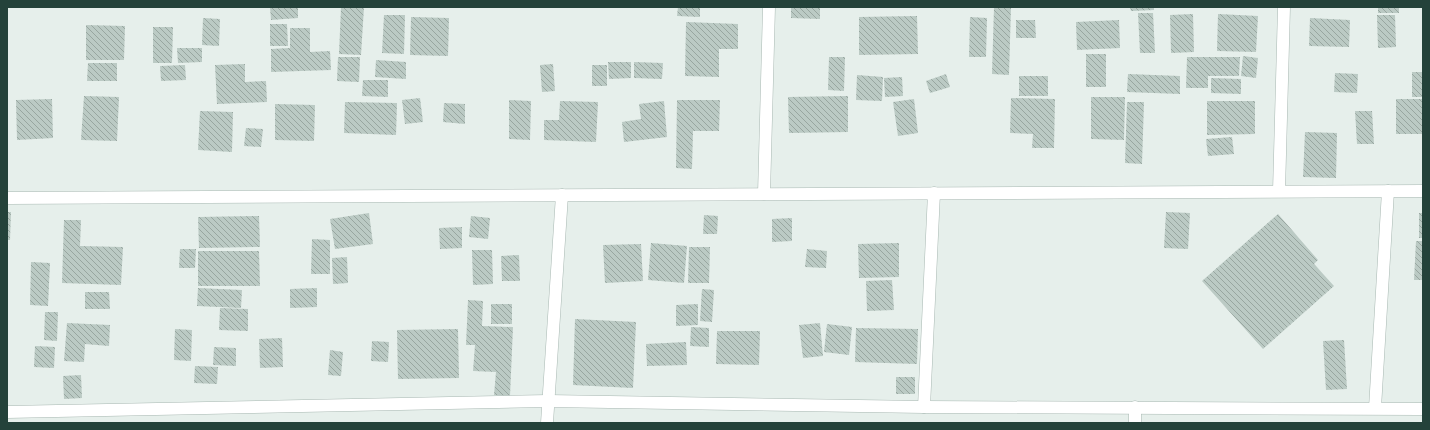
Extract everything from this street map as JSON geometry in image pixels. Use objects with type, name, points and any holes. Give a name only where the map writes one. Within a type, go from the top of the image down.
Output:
[{"type":"street","points":[[764,194],[769,7]]},
{"type":"street","points":[[1279,191],[1284,7]]},
{"type":"street","points":[[1375,408],[1388,191]]},
{"type":"street","points":[[7,198],[1423,191]]},
{"type":"street","points":[[924,407],[934,193]]},
{"type":"street","points":[[547,423],[562,195]]},
{"type":"street","points":[[7,412],[548,401],[924,407],[1423,409]]},
{"type":"street","points":[[1135,407],[1135,423]]},
{"type":"building","points":[[270,7],[298,7],[298,18],[271,20]]},
{"type":"building","points":[[341,7],[364,7],[361,55],[339,54]]},
{"type":"building","points":[[678,7],[700,7],[700,17],[677,16]]},
{"type":"building","points":[[791,7],[820,7],[820,19],[791,18]]},
{"type":"building","points":[[994,7],[1011,7],[1009,75],[992,74]]},
{"type":"building","points":[[1130,7],[1154,7],[1154,10],[1131,11]]},
{"type":"building","points":[[1378,7],[1399,7],[1399,13],[1378,13]]},
{"type":"building","points":[[1138,13],[1153,13],[1155,53],[1140,53]]},
{"type":"building","points":[[1193,14],[1194,52],[1171,53],[1170,15]]},
{"type":"building","points":[[1218,14],[1258,16],[1256,52],[1217,51]]},
{"type":"building","points":[[384,15],[405,15],[404,54],[382,53]]},
{"type":"building","points":[[1377,15],[1395,15],[1396,47],[1378,48]]},
{"type":"building","points":[[917,16],[918,54],[859,55],[859,17]]},
{"type":"building","points":[[411,17],[449,18],[448,56],[410,55]]},
{"type":"building","points":[[970,17],[987,18],[986,57],[969,57]]},
{"type":"building","points":[[203,18],[220,19],[219,46],[202,45]]},
{"type":"building","points":[[1310,18],[1350,20],[1349,47],[1309,46]]},
{"type":"building","points":[[1016,20],[1035,20],[1036,38],[1016,38]]},
{"type":"building","points":[[1119,20],[1120,48],[1077,50],[1076,22]]},
{"type":"building","points":[[686,22],[738,24],[738,49],[719,49],[719,77],[685,76]]},
{"type":"building","points":[[270,24],[287,24],[288,46],[270,46]]},
{"type":"building","points":[[86,25],[125,26],[124,60],[86,60]]},
{"type":"building","points":[[153,27],[173,27],[172,63],[153,63]]},
{"type":"building","points":[[290,28],[310,28],[310,52],[330,51],[331,70],[271,72],[271,49],[290,48]]},
{"type":"building","points":[[177,48],[202,48],[202,62],[178,63]]},
{"type":"building","points":[[1086,54],[1106,54],[1106,87],[1086,87]]},
{"type":"building","points":[[1243,56],[1258,58],[1256,78],[1241,76]]},
{"type":"building","points":[[338,57],[360,57],[359,82],[337,81]]},
{"type":"building","points":[[829,57],[845,57],[844,91],[828,90]]},
{"type":"building","points":[[1187,57],[1240,57],[1239,76],[1208,76],[1208,88],[1186,88]]},
{"type":"building","points":[[376,60],[406,62],[406,79],[375,77]]},
{"type":"building","points":[[608,62],[631,62],[631,78],[609,79]]},
{"type":"building","points":[[634,62],[663,63],[662,79],[634,78]]},
{"type":"building","points":[[88,63],[117,63],[117,81],[87,81]]},
{"type":"building","points":[[245,64],[245,82],[266,81],[267,102],[217,104],[215,65]]},
{"type":"building","points":[[553,64],[555,91],[542,92],[540,65]]},
{"type":"building","points":[[185,65],[186,80],[161,81],[160,66]]},
{"type":"building","points":[[592,65],[607,65],[607,86],[592,86]]},
{"type":"building","points":[[1412,72],[1423,72],[1423,97],[1412,97]]},
{"type":"building","points":[[1335,73],[1358,74],[1357,93],[1334,92]]},
{"type":"building","points":[[946,74],[950,87],[930,93],[926,81]]},
{"type":"building","points":[[1128,74],[1180,76],[1180,94],[1127,92]]},
{"type":"building","points":[[857,75],[883,77],[882,101],[856,100]]},
{"type":"building","points":[[1019,76],[1048,76],[1048,96],[1019,96]]},
{"type":"building","points":[[902,77],[903,96],[885,97],[884,78]]},
{"type":"building","points":[[1211,78],[1241,79],[1241,94],[1211,93]]},
{"type":"building","points":[[363,80],[388,80],[388,97],[362,96]]},
{"type":"building","points":[[84,96],[119,97],[117,141],[81,140]]},
{"type":"building","points":[[848,96],[848,132],[789,133],[788,97]]},
{"type":"building","points":[[1091,97],[1125,97],[1124,140],[1091,139]]},
{"type":"building","points":[[420,98],[423,122],[405,124],[402,100]]},
{"type":"building","points":[[1011,98],[1055,99],[1054,148],[1032,148],[1033,134],[1010,133]]},
{"type":"building","points":[[52,99],[53,138],[17,140],[16,100]]},
{"type":"building","points":[[914,99],[918,133],[898,136],[893,102]]},
{"type":"building","points":[[1396,99],[1423,99],[1423,134],[1396,134]]},
{"type":"building","points":[[509,100],[531,101],[530,140],[509,139]]},
{"type":"building","points":[[677,100],[720,100],[719,131],[693,131],[692,169],[676,168]]},
{"type":"building","points":[[560,101],[598,102],[596,142],[544,140],[544,120],[559,120]]},
{"type":"building","points":[[664,101],[667,137],[624,142],[622,122],[641,119],[639,104]]},
{"type":"building","points":[[1207,101],[1255,101],[1255,134],[1207,135]]},
{"type":"building","points":[[345,102],[397,103],[396,135],[344,133]]},
{"type":"building","points":[[1127,102],[1144,102],[1142,164],[1125,163]]},
{"type":"building","points":[[444,103],[465,104],[465,124],[443,122]]},
{"type":"building","points":[[275,104],[315,105],[314,141],[275,140]]},
{"type":"building","points":[[200,111],[233,112],[232,152],[198,150]]},
{"type":"building","points":[[1355,111],[1372,111],[1374,144],[1357,144]]},
{"type":"building","points":[[246,128],[263,129],[261,147],[244,146]]},
{"type":"building","points":[[1305,132],[1337,133],[1336,178],[1303,177]]},
{"type":"building","points":[[1232,137],[1234,154],[1208,156],[1206,139]]},
{"type":"building","points":[[7,212],[11,212],[10,240],[7,240]]},
{"type":"building","points":[[1166,212],[1190,213],[1188,249],[1164,248]]},
{"type":"building","points":[[369,213],[373,244],[335,249],[330,219]]},
{"type":"building","points":[[1419,213],[1423,213],[1423,238],[1419,238]]},
{"type":"building","points":[[1278,214],[1318,260],[1314,264],[1334,286],[1263,349],[1202,281]]},
{"type":"building","points":[[704,215],[718,216],[717,234],[703,234]]},
{"type":"building","points":[[259,216],[260,247],[199,248],[198,217]]},
{"type":"building","points":[[471,216],[490,218],[488,239],[469,237]]},
{"type":"building","points":[[792,218],[792,241],[772,242],[772,219]]},
{"type":"building","points":[[64,220],[81,220],[80,246],[123,247],[121,285],[62,283]]},
{"type":"building","points":[[462,227],[462,248],[440,249],[439,228]]},
{"type":"building","points":[[312,239],[330,240],[330,274],[311,274]]},
{"type":"building","points":[[1416,241],[1423,241],[1423,280],[1414,280]]},
{"type":"building","points":[[651,243],[687,246],[684,283],[648,280]]},
{"type":"building","points":[[899,243],[899,277],[859,278],[858,244]]},
{"type":"building","points":[[641,244],[643,281],[605,283],[603,245]]},
{"type":"building","points":[[689,247],[710,247],[709,283],[688,283]]},
{"type":"building","points":[[180,249],[196,249],[195,268],[179,268]]},
{"type":"building","points":[[807,249],[827,251],[826,268],[805,267]]},
{"type":"building","points":[[472,250],[492,250],[493,284],[473,285]]},
{"type":"building","points":[[198,251],[259,251],[260,286],[198,286]]},
{"type":"building","points":[[519,255],[520,281],[502,281],[501,256]]},
{"type":"building","points":[[347,257],[348,283],[333,284],[332,258]]},
{"type":"building","points":[[31,262],[50,263],[48,306],[30,305]]},
{"type":"building","points":[[892,280],[894,310],[867,311],[866,281]]},
{"type":"building","points":[[198,288],[242,290],[241,308],[197,306]]},
{"type":"building","points":[[317,288],[317,307],[290,308],[290,289]]},
{"type":"building","points":[[702,289],[714,290],[712,322],[700,321]]},
{"type":"building","points":[[85,292],[109,292],[110,309],[85,309]]},
{"type":"building","points":[[468,300],[483,301],[482,326],[513,327],[510,396],[494,395],[496,372],[473,371],[475,345],[466,345]]},
{"type":"building","points":[[491,304],[512,304],[512,324],[491,324]]},
{"type":"building","points":[[698,304],[698,325],[676,326],[676,305]]},
{"type":"building","points":[[220,308],[248,309],[248,331],[219,330]]},
{"type":"building","points":[[45,312],[58,312],[57,341],[44,340]]},
{"type":"building","points":[[575,319],[636,322],[633,388],[573,385]]},
{"type":"building","points":[[67,323],[110,325],[109,346],[85,344],[84,362],[64,361]]},
{"type":"building","points":[[820,323],[823,356],[803,358],[799,325]]},
{"type":"building","points":[[827,324],[852,327],[849,355],[824,352]]},
{"type":"building","points":[[691,327],[709,328],[709,347],[690,346]]},
{"type":"building","points":[[856,328],[918,329],[917,364],[855,362]]},
{"type":"building","points":[[175,329],[192,330],[191,361],[174,360]]},
{"type":"building","points":[[458,329],[459,378],[398,379],[397,330]]},
{"type":"building","points":[[717,331],[760,331],[759,365],[716,364]]},
{"type":"building","points":[[282,338],[283,367],[260,368],[259,339]]},
{"type":"building","points":[[1344,340],[1347,389],[1326,390],[1323,341]]},
{"type":"building","points":[[372,341],[389,342],[388,362],[371,361]]},
{"type":"building","points":[[686,342],[687,365],[647,366],[646,344]]},
{"type":"building","points":[[35,346],[55,347],[54,368],[34,367]]},
{"type":"building","points":[[214,347],[236,348],[236,366],[213,365]]},
{"type":"building","points":[[330,350],[343,352],[341,376],[328,375]]},
{"type":"building","points":[[195,366],[218,367],[217,384],[194,383]]},
{"type":"building","points":[[81,375],[82,398],[64,399],[63,376]]},
{"type":"building","points":[[896,377],[915,377],[915,394],[896,394]]}]
